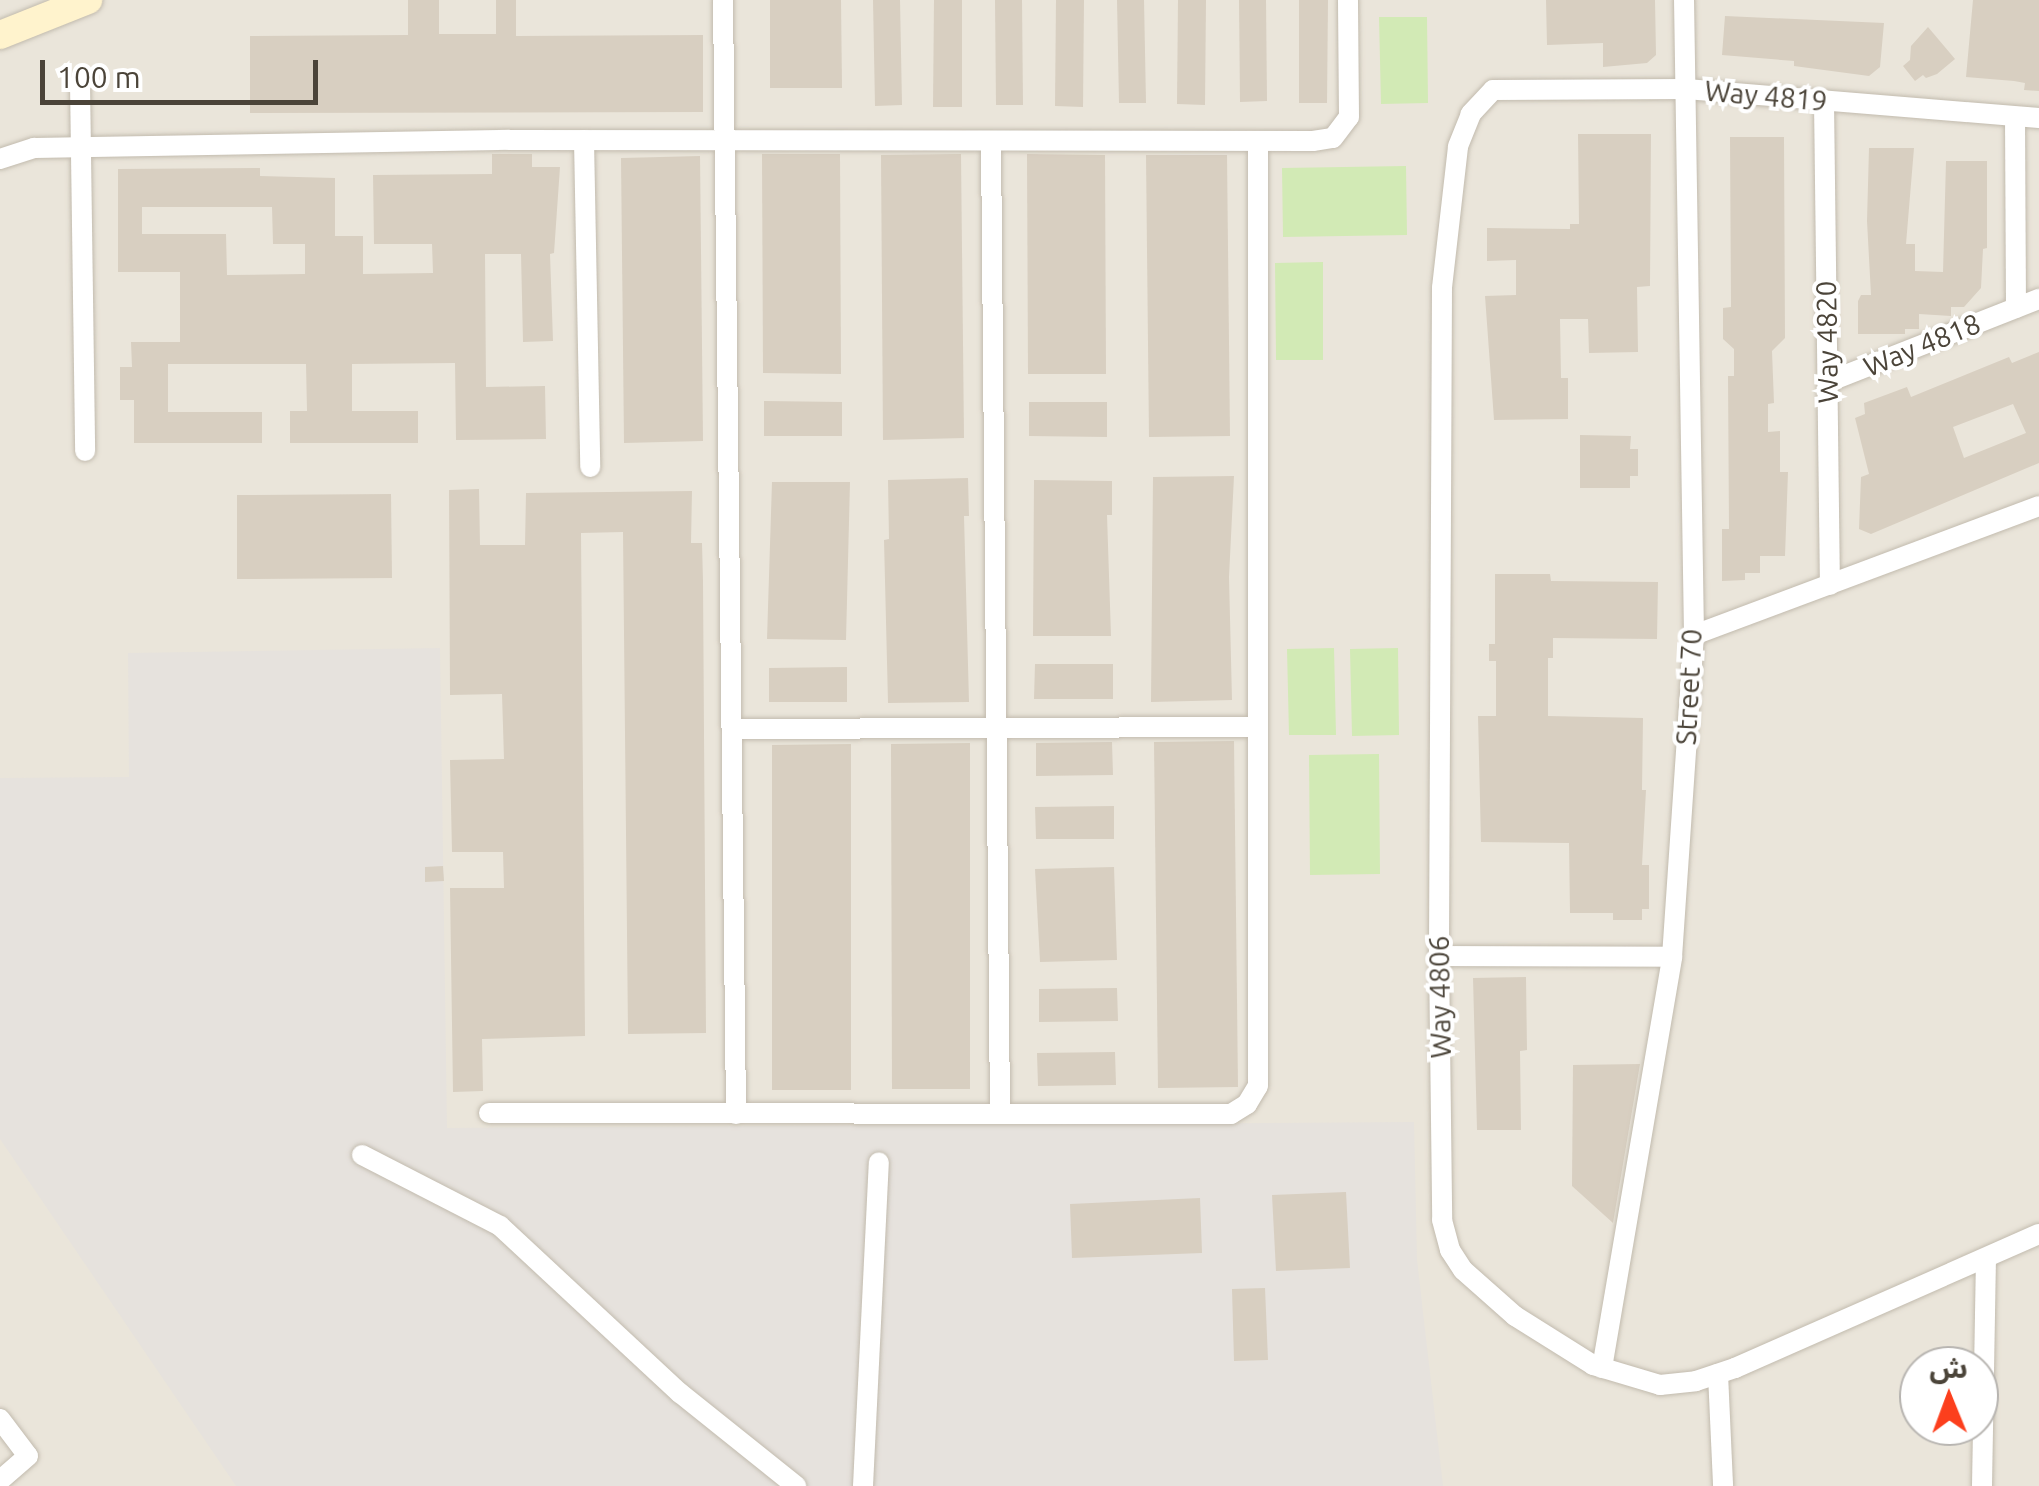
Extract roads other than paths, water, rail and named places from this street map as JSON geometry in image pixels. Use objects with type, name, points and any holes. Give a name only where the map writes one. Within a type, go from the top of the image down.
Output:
[{"type":"street","points":[[0,35],[88,0]]},
{"type":"street","points":[[723,0],[736,1114]]},
{"type":"street","points":[[0,159],[34,148],[584,140],[1312,141],[1332,138],[1349,117],[1348,0]]},
{"type":"street","name":"Street 70","points":[[1602,1368],[1672,957],[1694,636],[1684,0]]},
{"type":"street","points":[[80,82],[85,451]]},
{"type":"street","name":"Way 4819","points":[[1493,90],[1686,89],[2039,118]]},
{"type":"street","name":"Way 4806","points":[[1493,90],[1471,114],[1458,147],[1442,288],[1439,956],[1442,1220],[1450,1250],[1464,1270],[1549,1341],[1602,1368],[1660,1384],[1718,1374],[2039,1234]]},
{"type":"street","name":"Way 4820","points":[[1824,100],[1830,584]]},
{"type":"street","name":"Way 4818","points":[[2016,117],[2016,308]]},
{"type":"street","points":[[584,140],[590,467]]},
{"type":"street","points":[[991,141],[1000,1114]]},
{"type":"street","points":[[489,1114],[1231,1114],[1247,1104],[1258,1086],[1258,141]]},
{"type":"street","name":"Way 4818","points":[[1828,382],[2039,299]]},
{"type":"street","points":[[1694,636],[2039,506]]},
{"type":"street","points":[[732,729],[1258,727]]},
{"type":"street","points":[[1439,956],[1672,957]]},
{"type":"street","points":[[362,1155],[500,1226],[680,1393],[796,1486]]},
{"type":"street","points":[[863,1486],[880,1162]]},
{"type":"street","points":[[1982,1486],[1986,1260]]},
{"type":"street","points":[[1718,1374],[1723,1486]]},
{"type":"street","points":[[0,1419],[28,1456],[0,1480]]}]
